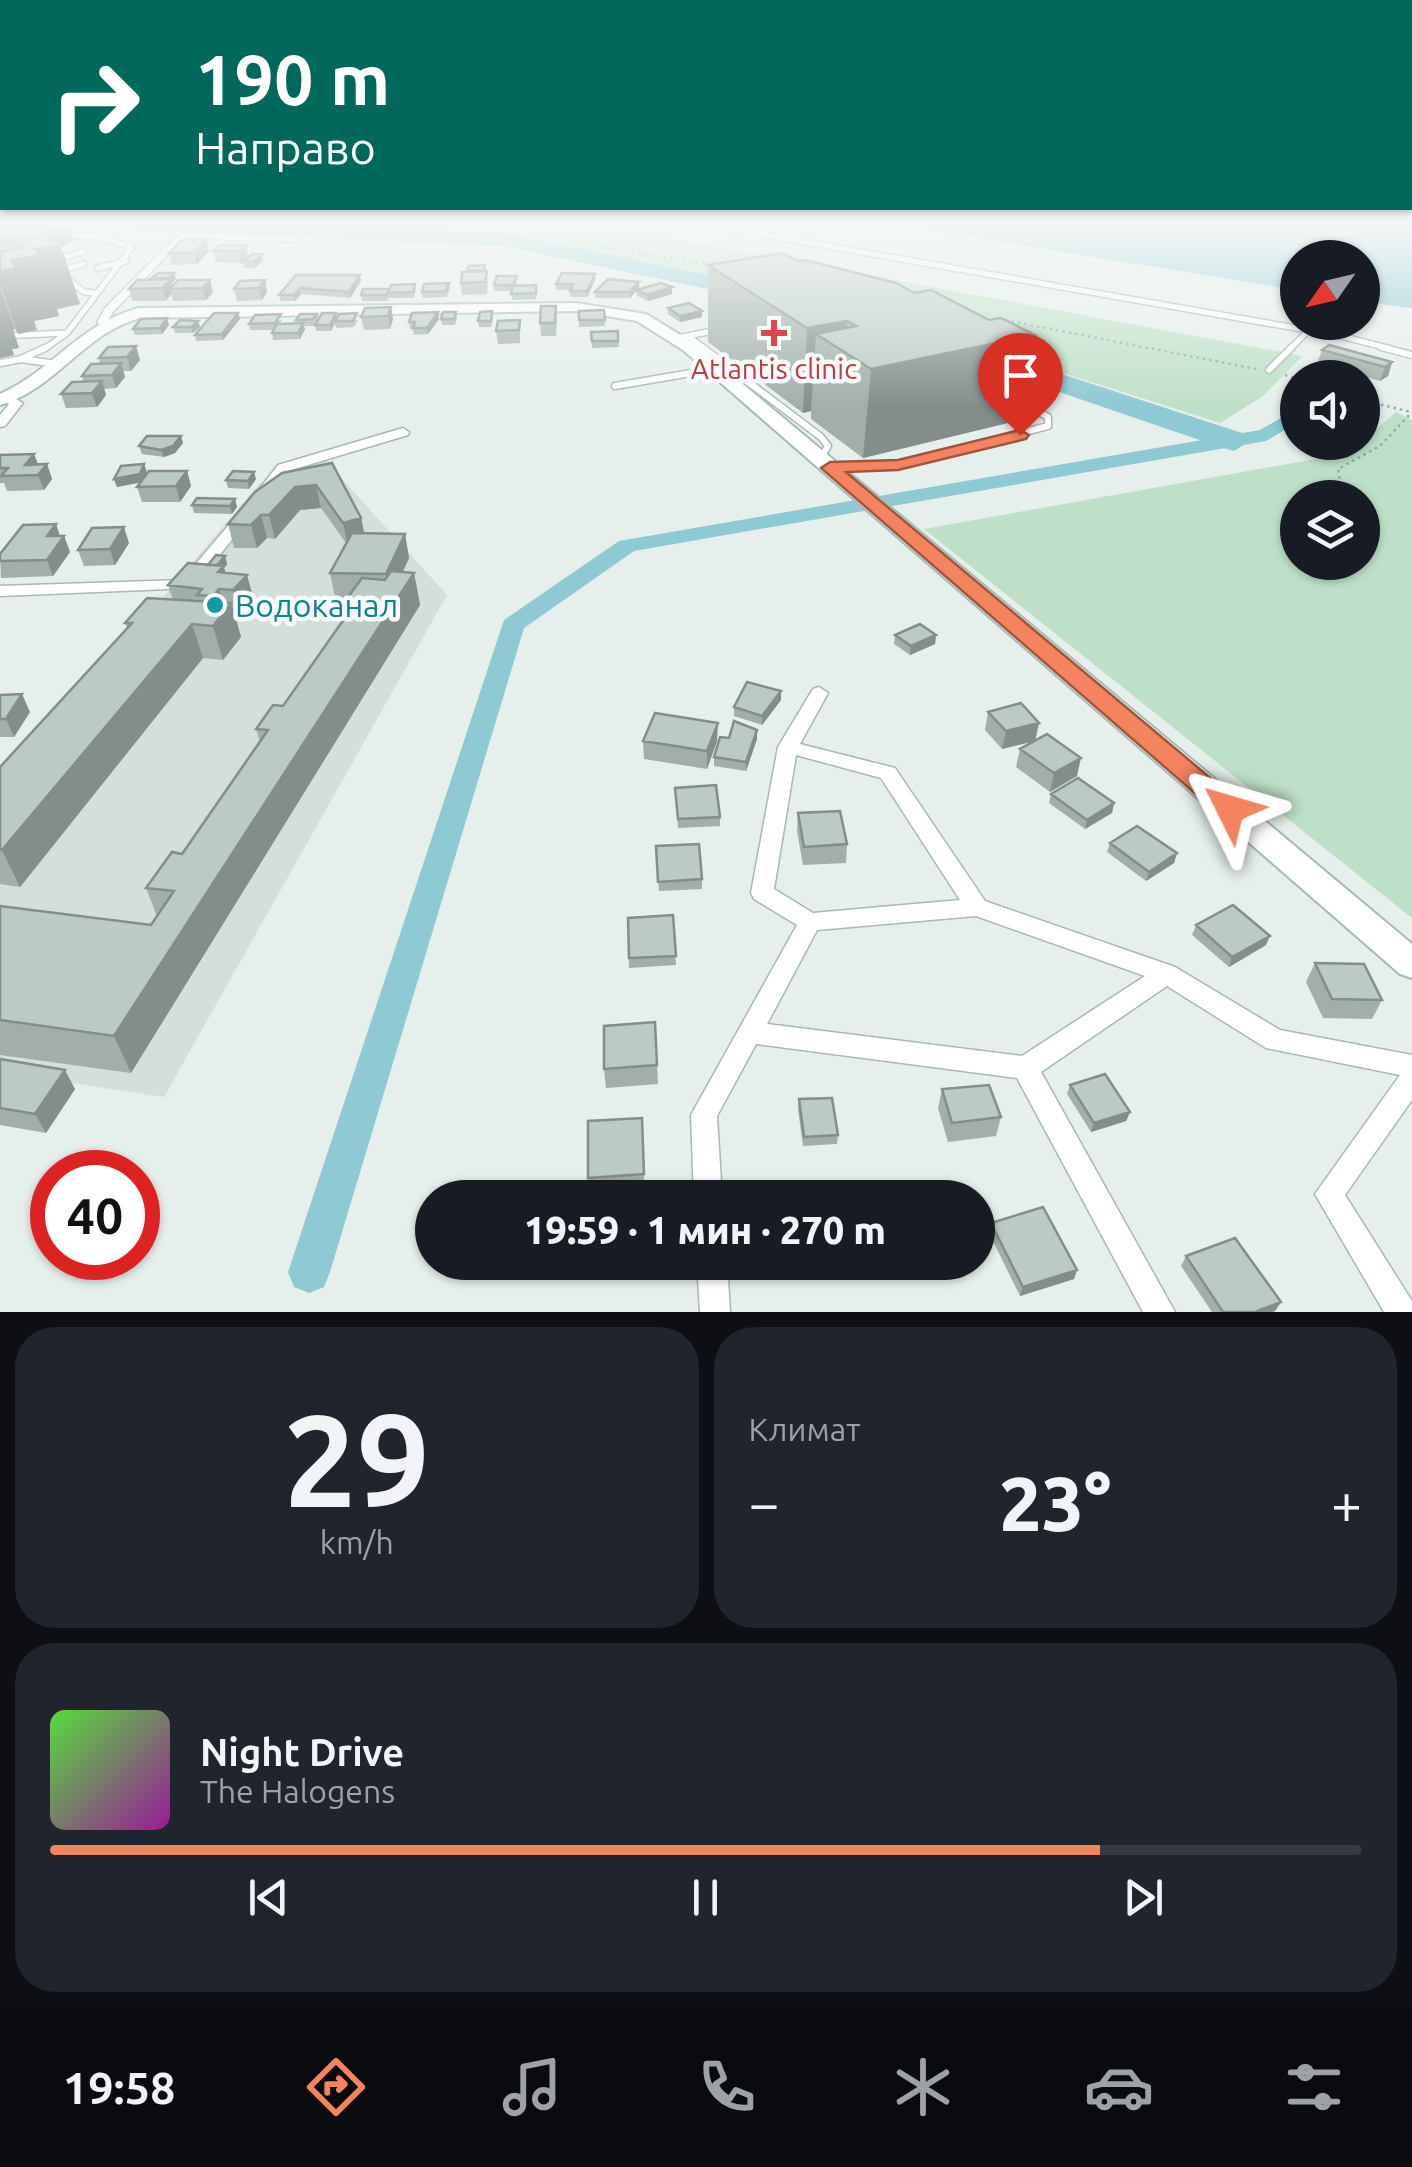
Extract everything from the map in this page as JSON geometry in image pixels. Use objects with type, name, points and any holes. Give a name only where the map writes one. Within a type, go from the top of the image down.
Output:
[{"type":"street","points":[[4,399],[57,364],[102,322],[133,285]]},
{"type":"street","points":[[102,322],[139,312],[586,308],[632,314],[679,336],[1412,964]]},
{"type":"street","points":[[0,423],[16,402],[4,399]]},
{"type":"street","points":[[175,599],[196,585],[283,468],[403,432]]},
{"type":"street","points":[[0,591],[196,585]]},
{"type":"street","points":[[820,692],[788,748],[762,893],[810,922],[977,907],[1167,974],[1275,1040],[1412,1066]]},
{"type":"street","points":[[788,748],[888,773],[977,907]]},
{"type":"street","points":[[707,1180],[704,1115],[810,922]]},
{"type":"street","points":[[752,1033],[1025,1068],[1167,974]]},
{"type":"street","points":[[1025,1068],[1160,1312]]},
{"type":"street","points":[[1402,1312],[1329,1194],[1412,1079]]},
{"type":"street","points":[[713,1280],[714,1312]]},
{"type":"lane","points":[[77,285],[84,292]]},
{"type":"lane","points":[[0,363],[40,352],[67,332],[81,320],[103,285]]},
{"type":"lane","points":[[1052,285],[1280,325]]},
{"type":"lane","points":[[65,296],[95,293]]},
{"type":"lane","points":[[679,336],[726,329]]},
{"type":"lane","points":[[0,336],[67,332]]},
{"type":"lane","points":[[679,336],[821,437],[828,446],[825,463],[901,464],[1048,426],[1048,417],[1004,394]]},
{"type":"lane","points":[[1269,370],[1298,340]]},
{"type":"lane","points":[[1350,340],[1412,355]]},
{"type":"lane","points":[[21,358],[57,364]]},
{"type":"lane","points":[[615,386],[714,369]]},
{"type":"path","points":[[997,319],[1280,373]]},
{"type":"path","points":[[1340,480],[1338,468],[1380,446],[1412,412],[1380,404]]},
{"type":"shaded area","points":[[325,460],[447,595],[164,1097],[0,1072],[0,791],[259,484],[285,470]]},
{"type":"green space","points":[[748,285],[923,285],[1303,356],[1299,360],[1280,360],[1280,379],[1263,396],[1220,423],[863,315]]},
{"type":"green space","points":[[1396,412],[1412,420],[1412,918],[924,529],[1310,460],[1380,460],[1380,426]]},
{"type":"water","points":[[1380,285],[1412,285],[1412,308],[1380,304]]},
{"type":"building","points":[[132,285],[165,285],[163,288],[129,289]]},
{"type":"building","points":[[173,285],[205,285],[203,288],[170,289]]},
{"type":"building","points":[[237,285],[261,285],[259,288],[234,289]]},
{"type":"building","points":[[287,285],[353,285],[349,292],[300,288],[294,295],[279,295]]},
{"type":"building","points":[[391,285],[415,285],[413,292],[388,293]]},
{"type":"building","points":[[424,285],[448,285],[446,291],[422,292]]},
{"type":"building","points":[[536,285],[536,293],[511,294],[512,286]]},
{"type":"building","points":[[572,285],[590,285],[587,291],[570,291]]},
{"type":"building","points":[[602,285],[636,285],[629,292],[595,292]]},
{"type":"building","points":[[653,285],[672,287],[647,295],[636,290]]},
{"type":"building","points":[[740,285],[900,285],[914,293],[931,290],[989,320],[1001,318],[1035,335],[871,369],[816,334],[856,326],[847,321],[807,328]]},
{"type":"building","points":[[363,289],[389,289],[387,295],[361,295]]},
{"type":"building","points":[[689,303],[702,311],[680,316],[668,308]]},
{"type":"building","points":[[541,306],[556,306],[555,323],[540,323]]},
{"type":"building","points":[[391,307],[388,316],[361,317],[365,308]]},
{"type":"building","points":[[604,310],[605,320],[579,320],[579,311]]},
{"type":"building","points":[[492,311],[491,321],[478,321],[480,312]]},
{"type":"building","points":[[438,312],[427,328],[413,328],[415,322],[409,322],[412,313]]},
{"type":"building","points":[[443,312],[456,312],[454,319],[441,319]]},
{"type":"building","points":[[214,313],[238,313],[222,334],[195,335]]},
{"type":"building","points":[[322,313],[336,313],[330,325],[315,325]]},
{"type":"building","points":[[357,313],[353,321],[335,321],[339,314]]},
{"type":"building","points":[[281,314],[275,323],[249,324],[255,315]]},
{"type":"building","points":[[300,314],[317,314],[313,319],[296,320]]},
{"type":"building","points":[[167,318],[160,328],[133,329],[141,319]]},
{"type":"building","points":[[180,320],[198,321],[191,327],[173,327]]},
{"type":"building","points":[[520,320],[519,330],[496,331],[498,321]]},
{"type":"building","points":[[303,323],[298,333],[272,333],[277,324]]},
{"type":"building","points":[[618,331],[618,341],[592,341],[591,332]]},
{"type":"building","points":[[1329,345],[1392,362],[1385,367],[1380,366],[1380,360],[1359,360],[1322,350]]},
{"type":"building","points":[[136,346],[127,357],[99,358],[108,347]]},
{"type":"building","points":[[121,363],[112,375],[82,376],[91,364]]},
{"type":"building","points":[[102,381],[92,393],[61,394],[72,382]]},
{"type":"building","points":[[147,436],[181,436],[173,446],[161,450],[139,446]]},
{"type":"building","points":[[34,454],[25,465],[47,464],[38,475],[1,476],[8,468],[0,468],[0,455]]},
{"type":"building","points":[[332,463],[361,518],[343,523],[316,485],[295,487],[269,515],[261,515],[251,525],[228,524],[255,492],[282,473]]},
{"type":"building","points":[[144,464],[140,474],[114,479],[121,466]]},
{"type":"building","points":[[149,471],[187,471],[176,486],[137,487]]},
{"type":"building","points":[[233,471],[254,472],[248,481],[226,480]]},
{"type":"building","points":[[197,498],[235,499],[230,506],[192,505]]},
{"type":"building","points":[[56,524],[47,536],[64,536],[47,560],[0,561],[0,554],[23,525]]},
{"type":"building","points":[[124,527],[110,549],[78,550],[92,528]]},
{"type":"building","points":[[352,533],[405,534],[386,574],[330,573]]},
{"type":"building","points":[[216,555],[225,556],[217,565],[208,565]]},
{"type":"building","points":[[188,563],[224,566],[218,572],[247,575],[233,590],[219,589],[213,596],[197,595],[202,589],[168,585]]},
{"type":"building","points":[[391,571],[414,573],[114,1036],[0,1020],[0,906],[151,925],[174,891],[146,888],[172,852],[182,854],[268,730],[256,729],[273,705],[283,706],[356,602],[345,601],[362,578],[385,580]]},
{"type":"building","points":[[147,598],[231,603],[213,626],[192,624],[0,849],[0,767],[132,623],[125,623]]},
{"type":"building","points":[[920,624],[936,635],[911,646],[895,635]]},
{"type":"building","points":[[747,682],[781,691],[762,716],[734,707]]},
{"type":"building","points":[[22,694],[6,719],[0,719],[0,695]]},
{"type":"building","points":[[1021,703],[1039,723],[1006,731],[988,712]]},
{"type":"building","points":[[655,713],[718,723],[707,751],[643,741]]},
{"type":"building","points":[[734,721],[757,730],[746,762],[714,757],[720,737],[729,738]]},
{"type":"building","points":[[1047,734],[1081,758],[1054,773],[1020,749]]},
{"type":"building","points":[[1078,778],[1114,803],[1087,820],[1051,794]]},
{"type":"building","points":[[716,785],[720,817],[678,819],[675,788]]},
{"type":"building","points":[[840,811],[847,844],[804,847],[798,813]]},
{"type":"building","points":[[1137,826],[1177,853],[1149,872],[1110,843]]},
{"type":"building","points":[[699,844],[702,879],[658,882],[656,846]]},
{"type":"building","points":[[1233,905],[1270,936],[1232,957],[1196,925]]},
{"type":"building","points":[[673,915],[676,956],[629,958],[628,918]]},
{"type":"building","points":[[1315,963],[1364,964],[1382,1000],[1332,999]]},
{"type":"building","points":[[655,1022],[657,1065],[604,1069],[604,1026]]},
{"type":"building","points":[[0,1059],[65,1070],[35,1114],[0,1108]]},
{"type":"building","points":[[1105,1074],[1130,1112],[1094,1123],[1070,1085]]},
{"type":"building","points":[[989,1085],[1001,1117],[952,1123],[942,1089]]},
{"type":"building","points":[[832,1098],[838,1135],[804,1137],[799,1099]]},
{"type":"building","points":[[642,1118],[644,1174],[588,1178],[588,1121]]},
{"type":"building","points":[[1043,1207],[1077,1270],[1023,1287],[995,1231],[995,1222]]},
{"type":"building","points":[[1235,1238],[1281,1302],[1255,1312],[1223,1312],[1186,1256]]},
{"type":"waterway","points":[[723,285],[765,294]]},
{"type":"waterway","points":[[973,353],[1234,441]]},
{"type":"waterway","points":[[309,1272],[513,625],[627,546],[1266,435],[1280,425]]},
{"type":"place","name":"Atlantis clinic","points":[[774,333]]},
{"type":"place","name":"Водоканал","points":[[215,605]]},
{"type":"route","points":[[1020,435],[898,465],[850,464],[830,468],[1230,809]]}]
